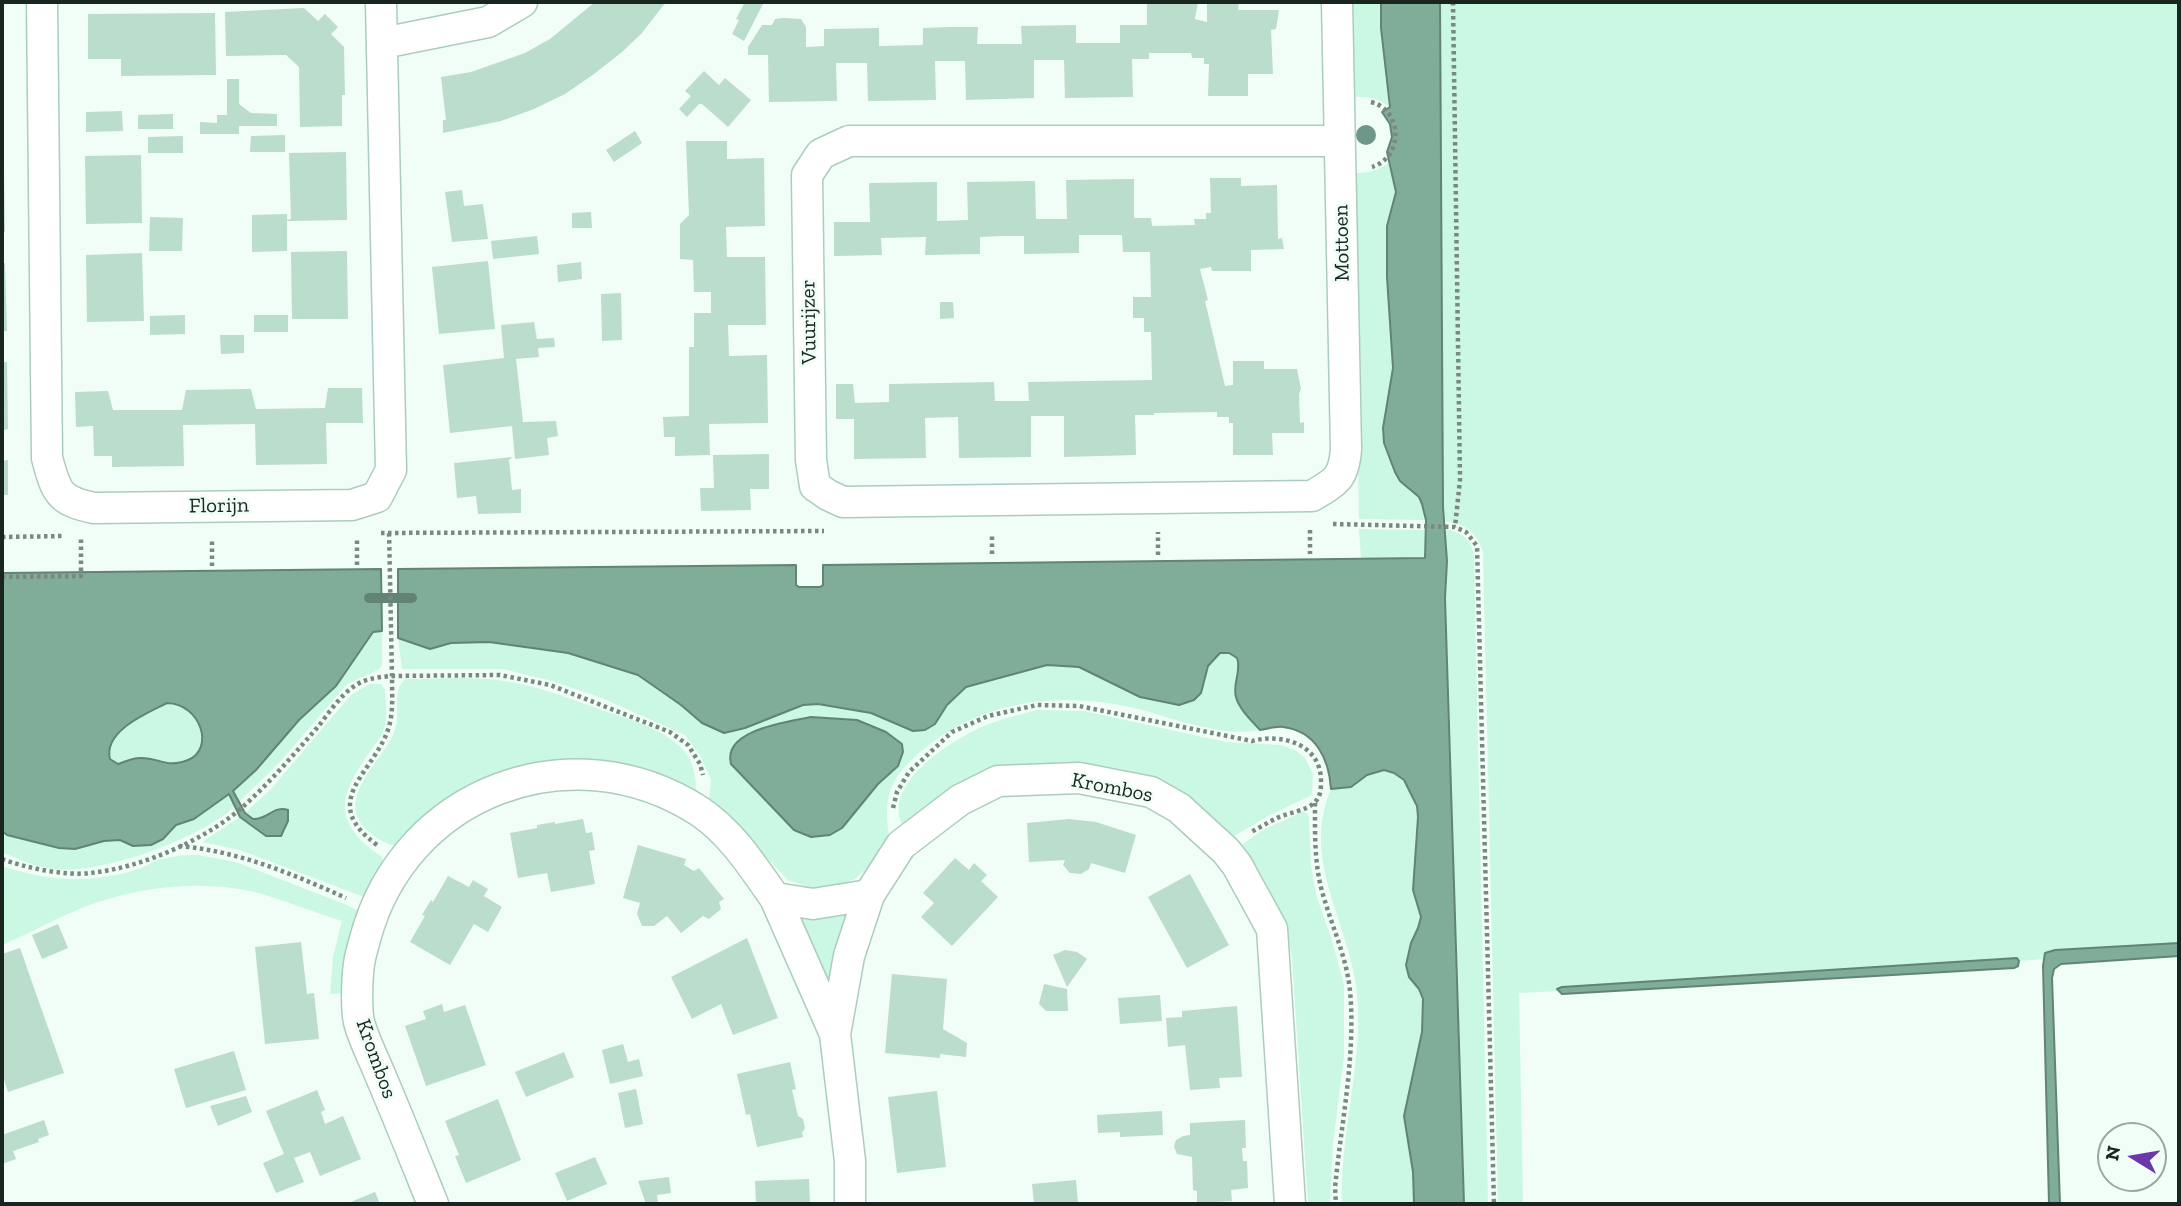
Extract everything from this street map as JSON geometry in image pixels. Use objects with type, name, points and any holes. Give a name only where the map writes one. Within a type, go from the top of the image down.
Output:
[{"type":"street","name":"Florijn","points":[[42,2],[47,458],[54,486],[63,498],[94,508],[352,505],[377,498],[391,470],[381,2]]},
{"type":"street","points":[[383,43],[488,22],[522,2]]},
{"type":"street","name":"Mottoen","points":[[1335,482],[1345,467],[1346,449],[1337,2]]},
{"type":"street","name":"Vuurijzer","points":[[1335,482],[1312,496],[843,502],[828,495],[815,486],[811,460],[807,175],[821,154],[849,141],[1339,141]]},
{"type":"street","name":"Krombos","points":[[433,1204],[359,1021],[359,964],[373,910],[401,861],[420,838],[460,807],[504,786],[563,774],[599,775],[656,788],[698,810],[721,827],[775,898],[835,1034]]},
{"type":"street","name":"Krombos","points":[[850,1204],[850,1161],[835,1034],[849,956],[869,895],[901,845],[961,800],[998,781],[1079,778],[1151,792],[1180,808],[1226,851],[1237,865],[1272,929],[1290,1204]]},
{"type":"street","points":[[775,898],[813,904],[869,895]]},
{"type":"path","points":[[1453,2],[1460,480],[1455,527]]},
{"type":"path","points":[[1353,524],[1461,528],[1472,537],[1477,546],[1494,1204]]},
{"type":"path","points":[[1310,525],[1310,554]]},
{"type":"path","points":[[378,533],[827,531]]},
{"type":"path","points":[[357,533],[367,533]]},
{"type":"path","points":[[2,577],[81,576],[81,536]]},
{"type":"path","points":[[2,537],[94,536]]},
{"type":"path","points":[[199,536],[212,536]]},
{"type":"path","points":[[389,568],[393,706],[387,733],[354,786],[351,813],[360,832],[401,861]]},
{"type":"path","points":[[2,859],[47,870],[89,874],[149,859],[201,836],[228,820],[249,802],[345,694],[358,684],[392,676],[500,675],[565,690],[670,732],[688,745],[700,764],[704,781],[698,810]]},
{"type":"path","points":[[901,845],[891,813],[897,792],[909,772],[953,732],[988,716],[1037,705],[1091,708],[1252,741],[1263,738],[1292,740],[1306,748],[1321,777],[1321,792],[1315,803],[1314,846],[1319,877],[1345,962],[1352,1015],[1352,1041],[1335,1188],[1336,1204]]},
{"type":"path","points":[[1226,851],[1238,840],[1276,819],[1315,803]]},
{"type":"path","points":[[178,846],[229,853],[258,862],[373,910]]},
{"type":"shaded area","points":[[1351,2],[1381,2],[1381,28],[1390,107],[1372,98],[1352,97]]},
{"type":"shaded area","points":[[1381,2],[1440,2],[1443,507],[1447,561],[1445,598],[1464,1204],[1414,1204],[1413,1172],[1404,1116],[1422,1032],[1423,999],[1409,977],[1406,965],[1421,917],[1413,890],[1417,806],[1404,780],[1384,770],[1367,775],[1351,787],[1331,789],[1324,757],[1312,740],[1304,734],[1283,727],[1260,730],[1243,710],[1235,692],[1237,658],[1229,653],[1220,653],[1208,666],[1201,693],[1194,700],[1179,705],[1140,697],[1079,667],[1047,665],[966,687],[947,705],[935,724],[925,730],[913,731],[871,713],[818,704],[803,705],[745,728],[724,733],[702,723],[638,675],[568,653],[489,642],[451,643],[430,649],[398,638],[398,569],[796,565],[796,585],[820,587],[823,585],[823,565],[1425,558],[1426,520],[1422,504],[1419,497],[1400,481],[1384,443],[1383,428],[1393,368],[1387,277],[1387,226],[1396,192],[1387,152],[1392,137],[1390,124],[1382,112],[1390,107],[1381,28]]},
{"type":"shaded area","points":[[1440,2],[2179,2],[2179,943],[2055,950],[2045,953],[2044,959],[2019,961],[2017,958],[1562,987],[1557,989],[1558,991],[1519,993],[1523,1204],[1498,1204],[1483,552],[1469,530],[1444,521],[1443,507]]},
{"type":"shaded area","points":[[1390,162],[1396,192],[1387,226],[1387,277],[1393,368],[1384,413],[1384,443],[1395,472],[1419,497],[1426,520],[1359,519],[1353,173],[1373,171]]},
{"type":"shaded area","points":[[1359,529],[1425,530],[1426,559],[1361,559]]},
{"type":"shaded area","points":[[1444,529],[1465,537],[1471,545],[1474,557],[1488,1204],[1464,1204]]},
{"type":"shaded area","points":[[381,569],[382,631],[373,632],[336,686],[299,720],[256,770],[233,791],[245,813],[253,819],[279,809],[288,810],[288,821],[281,836],[266,836],[240,817],[229,794],[194,819],[176,825],[163,839],[151,845],[133,846],[120,840],[104,841],[75,849],[59,848],[7,835],[2,831],[2,573]],"holes":[[[167,703],[179,705],[196,719],[200,728],[201,747],[196,754],[188,760],[174,763],[139,758],[118,764],[110,759],[113,740],[128,724]]]},
{"type":"shaded area","points":[[382,631],[382,665],[378,670],[347,684],[280,762],[239,802],[232,791],[256,770],[299,720],[336,686],[373,632]]},
{"type":"shaded area","points":[[398,638],[430,649],[451,643],[489,642],[568,653],[638,675],[702,723],[745,728],[803,705],[818,704],[871,713],[913,731],[935,724],[947,705],[966,687],[1047,665],[1079,667],[1120,686],[1205,683],[1208,666],[1220,653],[1229,653],[1237,658],[1238,692],[1242,704],[1260,730],[1218,730],[1117,704],[1088,701],[1029,703],[974,718],[924,749],[903,769],[888,800],[890,841],[868,867],[855,879],[836,886],[812,888],[788,880],[726,815],[709,802],[711,780],[701,757],[685,735],[602,698],[552,681],[503,669],[402,669]],"holes":[[[811,717],[857,720],[898,766],[878,784],[842,828],[794,830],[778,812]]]},
{"type":"shaded area","points":[[474,678],[510,682],[549,692],[640,723],[660,732],[687,754],[694,772],[696,792],[644,771],[611,762],[581,759],[551,761],[521,767],[466,790],[441,806],[397,846],[388,843],[364,827],[357,815],[356,803],[365,778],[395,730],[398,690],[405,679]]},
{"type":"shaded area","points":[[370,684],[381,684],[385,690],[385,724],[381,736],[349,786],[345,811],[356,834],[382,857],[383,864],[364,897],[240,850],[202,842],[240,817],[266,836],[285,831],[289,815],[277,809],[259,820],[250,818],[245,813],[271,789],[351,695]]},
{"type":"shaded area","points":[[167,703],[179,705],[196,719],[202,737],[201,747],[196,754],[188,760],[174,763],[139,758],[118,764],[110,755],[109,746],[115,737],[136,720]]},
{"type":"shaded area","points":[[1036,710],[1084,711],[1226,742],[1281,745],[1295,750],[1305,758],[1313,774],[1312,795],[1234,836],[1189,798],[1156,777],[1116,768],[1065,762],[994,771],[903,826],[899,810],[902,794],[911,778],[925,764],[958,739],[975,730]]},
{"type":"shaded area","points":[[811,717],[857,720],[886,732],[902,744],[903,752],[898,766],[878,784],[842,828],[830,835],[811,837],[794,830],[731,764],[731,752],[736,743],[759,730]]},
{"type":"shaded area","points":[[1384,770],[1404,782],[1415,802],[1418,817],[1413,890],[1421,917],[1411,943],[1409,977],[1423,999],[1422,1032],[1404,1116],[1413,1172],[1414,1204],[1342,1204],[1358,1007],[1349,952],[1325,872],[1321,845],[1323,817],[1331,789],[1351,787],[1367,775]]},
{"type":"shaded area","points":[[230,794],[235,806],[199,831],[122,860],[97,866],[53,869],[34,865],[2,852],[2,831],[7,835],[34,842],[75,849],[104,841],[120,840],[133,846],[163,839],[176,825],[194,819]]},
{"type":"shaded area","points":[[1304,811],[1309,816],[1311,866],[1317,898],[1344,985],[1344,1056],[1333,1144],[1330,1204],[1308,1204],[1292,957],[1279,912],[1267,884],[1242,845],[1263,830]]},
{"type":"shaded area","points":[[198,855],[236,862],[358,911],[347,950],[343,993],[330,994],[333,957],[342,921],[266,895],[235,888],[195,886],[134,892],[71,912],[2,945],[2,866],[52,878],[85,879],[138,869],[166,858]]},
{"type":"shaded area","points":[[847,915],[837,948],[830,993],[801,917]]},
{"type":"shaded area","points":[[2179,943],[2179,956],[2061,964],[2054,969],[2052,978],[2060,1204],[2049,1204],[2043,966],[2045,953],[2055,950]]},
{"type":"shaded area","points":[[2017,958],[2018,966],[2014,968],[1562,994],[1557,989],[1562,987]]},
{"type":"building","points":[[595,2],[666,2],[641,34],[622,52],[565,94],[501,121],[443,133],[443,120],[446,120],[441,77],[471,72],[525,53],[550,39]]},
{"type":"building","points":[[745,2],[764,2],[744,41],[732,34]]},
{"type":"building","points":[[1147,2],[1198,2],[1195,19],[1207,22],[1207,3],[1239,2],[1238,10],[1279,10],[1276,29],[1271,30],[1273,74],[1248,74],[1248,96],[1208,96],[1209,64],[1204,64],[1204,58],[1192,58],[1191,53],[1149,53],[1149,59],[1132,59],[1133,97],[1065,98],[1064,60],[1034,60],[1034,98],[966,100],[965,61],[935,61],[936,100],[868,101],[867,63],[836,63],[837,101],[769,102],[768,55],[748,55],[748,47],[762,25],[772,25],[775,19],[783,18],[801,19],[806,27],[806,47],[824,46],[824,29],[879,28],[879,46],[923,45],[923,28],[978,27],[977,44],[1022,44],[1021,26],[1076,25],[1076,43],[1120,43],[1120,25],[1147,25]]},
{"type":"building","points":[[304,8],[318,21],[325,14],[338,27],[331,34],[344,47],[345,95],[342,95],[342,126],[300,127],[299,67],[286,55],[226,56],[225,12]]},
{"type":"building","points":[[215,13],[216,75],[121,76],[121,59],[88,59],[88,14]]},
{"type":"building","points":[[704,71],[719,85],[725,78],[751,100],[728,127],[702,104],[687,117],[679,109],[691,96],[685,91]]},
{"type":"building","points":[[227,79],[239,79],[239,104],[251,113],[277,114],[277,126],[239,126],[239,134],[200,134],[200,122],[217,123],[217,115],[227,115]]},
{"type":"building","points":[[122,111],[123,131],[86,132],[86,112]]},
{"type":"building","points":[[173,114],[173,129],[138,129],[138,115]]},
{"type":"building","points":[[635,131],[642,143],[614,162],[606,150]]},
{"type":"building","points":[[285,135],[285,152],[250,152],[251,136]]},
{"type":"building","points":[[183,136],[183,153],[148,153],[148,137]]},
{"type":"building","points":[[686,141],[727,141],[727,159],[764,158],[765,226],[726,227],[727,257],[765,257],[766,325],[728,325],[729,356],[767,355],[768,423],[709,424],[710,455],[675,456],[675,437],[664,437],[663,417],[689,416],[689,347],[694,347],[694,313],[711,313],[711,292],[694,292],[693,260],[680,259],[680,224],[689,215]]},
{"type":"building","points":[[346,152],[347,220],[287,221],[287,251],[252,252],[252,215],[287,214],[287,220],[291,219],[289,153]]},
{"type":"building","points":[[141,155],[142,223],[86,224],[85,156]]},
{"type":"building","points":[[4,172],[5,232],[2,232]]},
{"type":"building","points":[[1210,178],[1241,178],[1241,186],[1277,185],[1278,239],[1282,238],[1284,249],[1251,250],[1251,271],[1212,271],[1211,267],[1200,269],[1225,386],[1233,385],[1233,361],[1264,361],[1264,369],[1297,369],[1301,389],[1300,423],[1304,422],[1304,433],[1272,433],[1273,455],[1233,455],[1233,423],[1229,423],[1229,417],[1217,417],[1217,412],[1154,413],[1135,415],[1136,455],[1064,457],[1064,416],[1031,416],[1031,457],[959,458],[958,417],[925,418],[926,458],[854,459],[854,419],[836,419],[836,384],[853,384],[855,403],[889,402],[889,384],[994,382],[995,401],[1029,401],[1028,382],[1152,380],[1151,332],[1144,332],[1144,318],[1133,318],[1133,297],[1151,297],[1150,252],[1123,252],[1122,235],[1079,235],[1079,253],[1024,254],[1024,236],[1002,236],[980,237],[980,254],[925,255],[926,237],[881,238],[882,255],[834,256],[834,222],[870,222],[869,183],[937,182],[937,221],[968,220],[967,182],[1035,181],[1036,219],[1067,219],[1066,180],[1134,179],[1134,218],[1151,218],[1152,226],[1195,225],[1194,219],[1206,219],[1206,213],[1211,213]]},
{"type":"building","points":[[462,190],[464,206],[483,204],[488,239],[452,242],[445,192]]},
{"type":"building","points":[[591,212],[592,228],[572,228],[572,213]]},
{"type":"building","points":[[150,217],[183,218],[182,251],[149,251]]},
{"type":"building","points":[[537,236],[539,254],[493,259],[491,241]]},
{"type":"building","points":[[347,251],[348,319],[292,319],[291,252]]},
{"type":"building","points":[[142,253],[144,321],[87,322],[86,255]]},
{"type":"building","points":[[488,261],[495,329],[439,334],[432,267]]},
{"type":"building","points":[[581,262],[582,279],[558,282],[557,265]]},
{"type":"building","points":[[2,263],[5,263],[7,331],[2,331]]},
{"type":"building","points":[[621,293],[622,340],[602,341],[601,294]]},
{"type":"building","points":[[940,302],[953,302],[954,318],[940,319]]},
{"type":"building","points":[[185,315],[185,334],[150,335],[150,316]]},
{"type":"building","points":[[254,315],[288,315],[288,332],[254,332]]},
{"type":"building","points":[[534,322],[537,339],[554,338],[555,347],[538,348],[539,357],[516,359],[523,422],[556,421],[558,436],[547,438],[549,455],[515,459],[512,426],[450,433],[443,365],[504,358],[501,325]]},
{"type":"building","points":[[220,335],[244,335],[244,353],[221,354]]},
{"type":"building","points":[[2,362],[7,362],[8,429],[4,430],[2,430]]},
{"type":"building","points":[[328,388],[362,388],[363,423],[326,423],[327,464],[256,465],[255,424],[183,425],[184,466],[112,467],[112,456],[94,456],[93,426],[76,427],[75,392],[108,391],[113,410],[182,410],[186,390],[251,389],[256,409],[325,408]]},
{"type":"building","points":[[769,454],[769,489],[750,489],[751,510],[701,511],[700,488],[714,488],[713,455]]},
{"type":"building","points":[[513,457],[509,460],[512,490],[521,489],[521,513],[478,514],[476,496],[457,498],[454,463]]},
{"type":"building","points":[[8,460],[8,495],[2,495],[2,461]]},
{"type":"building","points":[[583,819],[586,833],[592,832],[595,850],[589,851],[595,884],[551,892],[547,873],[518,878],[510,833],[537,828],[537,825]]},
{"type":"building","points":[[1069,819],[1096,822],[1136,835],[1125,873],[1091,863],[1089,869],[1081,874],[1070,873],[1063,865],[1065,860],[1029,862],[1027,823]]},
{"type":"building","points":[[638,845],[686,859],[684,865],[694,871],[699,868],[724,899],[719,902],[721,909],[709,919],[703,916],[681,933],[667,916],[654,926],[642,926],[637,914],[640,903],[623,898]]},
{"type":"building","points":[[955,858],[969,870],[974,863],[987,875],[981,881],[998,897],[952,946],[921,917],[934,903],[923,893]]},
{"type":"building","points":[[1190,874],[1229,945],[1187,968],[1148,897]]},
{"type":"building","points":[[448,876],[469,887],[473,880],[488,889],[484,896],[502,907],[488,932],[474,924],[450,965],[410,942],[425,916],[422,915]]},
{"type":"building","points":[[58,924],[68,948],[42,959],[32,935]]},
{"type":"building","points":[[747,938],[778,1018],[733,1035],[721,1004],[692,1019],[671,977]]},
{"type":"building","points":[[301,942],[307,994],[314,993],[319,1039],[265,1044],[255,947]]},
{"type":"building","points":[[20,948],[64,1073],[8,1092],[2,1074],[2,954]]},
{"type":"building","points":[[1065,950],[1077,952],[1087,959],[1067,987],[1053,955]]},
{"type":"building","points":[[892,974],[947,979],[943,1029],[967,1043],[966,1057],[940,1054],[940,1058],[885,1053]]},
{"type":"building","points":[[1044,984],[1067,989],[1068,1011],[1046,1011],[1039,1004]]},
{"type":"building","points":[[1160,995],[1162,1021],[1120,1024],[1118,998]]},
{"type":"building","points":[[442,1004],[444,1012],[465,1005],[486,1065],[426,1086],[405,1026],[426,1019],[423,1011]]},
{"type":"building","points":[[1237,1006],[1242,1077],[1219,1078],[1220,1088],[1190,1090],[1185,1045],[1168,1047],[1166,1018],[1182,1017],[1182,1011]]},
{"type":"building","points":[[623,1044],[628,1062],[639,1059],[643,1076],[610,1084],[602,1050]]},
{"type":"building","points":[[234,1051],[246,1090],[186,1108],[174,1069]]},
{"type":"building","points":[[564,1052],[574,1077],[526,1097],[515,1072]]},
{"type":"building","points":[[790,1062],[796,1089],[792,1090],[798,1116],[803,1119],[805,1128],[803,1137],[757,1147],[750,1114],[746,1115],[737,1074]]},
{"type":"building","points":[[636,1089],[643,1124],[625,1128],[618,1093]]},
{"type":"building","points":[[317,1090],[325,1110],[321,1112],[325,1124],[343,1116],[361,1159],[320,1176],[310,1152],[294,1158],[304,1182],[276,1193],[263,1163],[284,1154],[266,1111]]},
{"type":"building","points":[[937,1091],[946,1167],[897,1173],[888,1097]]},
{"type":"building","points":[[246,1096],[252,1112],[218,1126],[210,1106]]},
{"type":"building","points":[[498,1099],[521,1160],[466,1183],[455,1156],[459,1155],[445,1121]]},
{"type":"building","points":[[1162,1111],[1163,1135],[1120,1137],[1120,1132],[1098,1133],[1097,1115]]},
{"type":"building","points":[[44,1120],[49,1135],[38,1139],[39,1142],[13,1151],[16,1159],[2,1164],[2,1135]]},
{"type":"building","points":[[1245,1120],[1246,1148],[1242,1148],[1243,1161],[1247,1161],[1248,1188],[1231,1190],[1232,1201],[1197,1203],[1197,1191],[1193,1190],[1192,1157],[1177,1154],[1174,1147],[1176,1140],[1190,1135],[1190,1123]]},
{"type":"building","points":[[595,1157],[607,1184],[567,1201],[555,1173]]},
{"type":"building","points":[[669,1177],[671,1193],[657,1195],[658,1204],[646,1204],[638,1181]]},
{"type":"building","points":[[809,1179],[810,1204],[756,1204],[755,1181]]},
{"type":"building","points":[[1076,1180],[1078,1204],[1034,1204],[1032,1184]]},
{"type":"building","points":[[375,1192],[380,1204],[346,1204]]},
{"type":"waterway","points":[[369,598],[412,598]]}]
